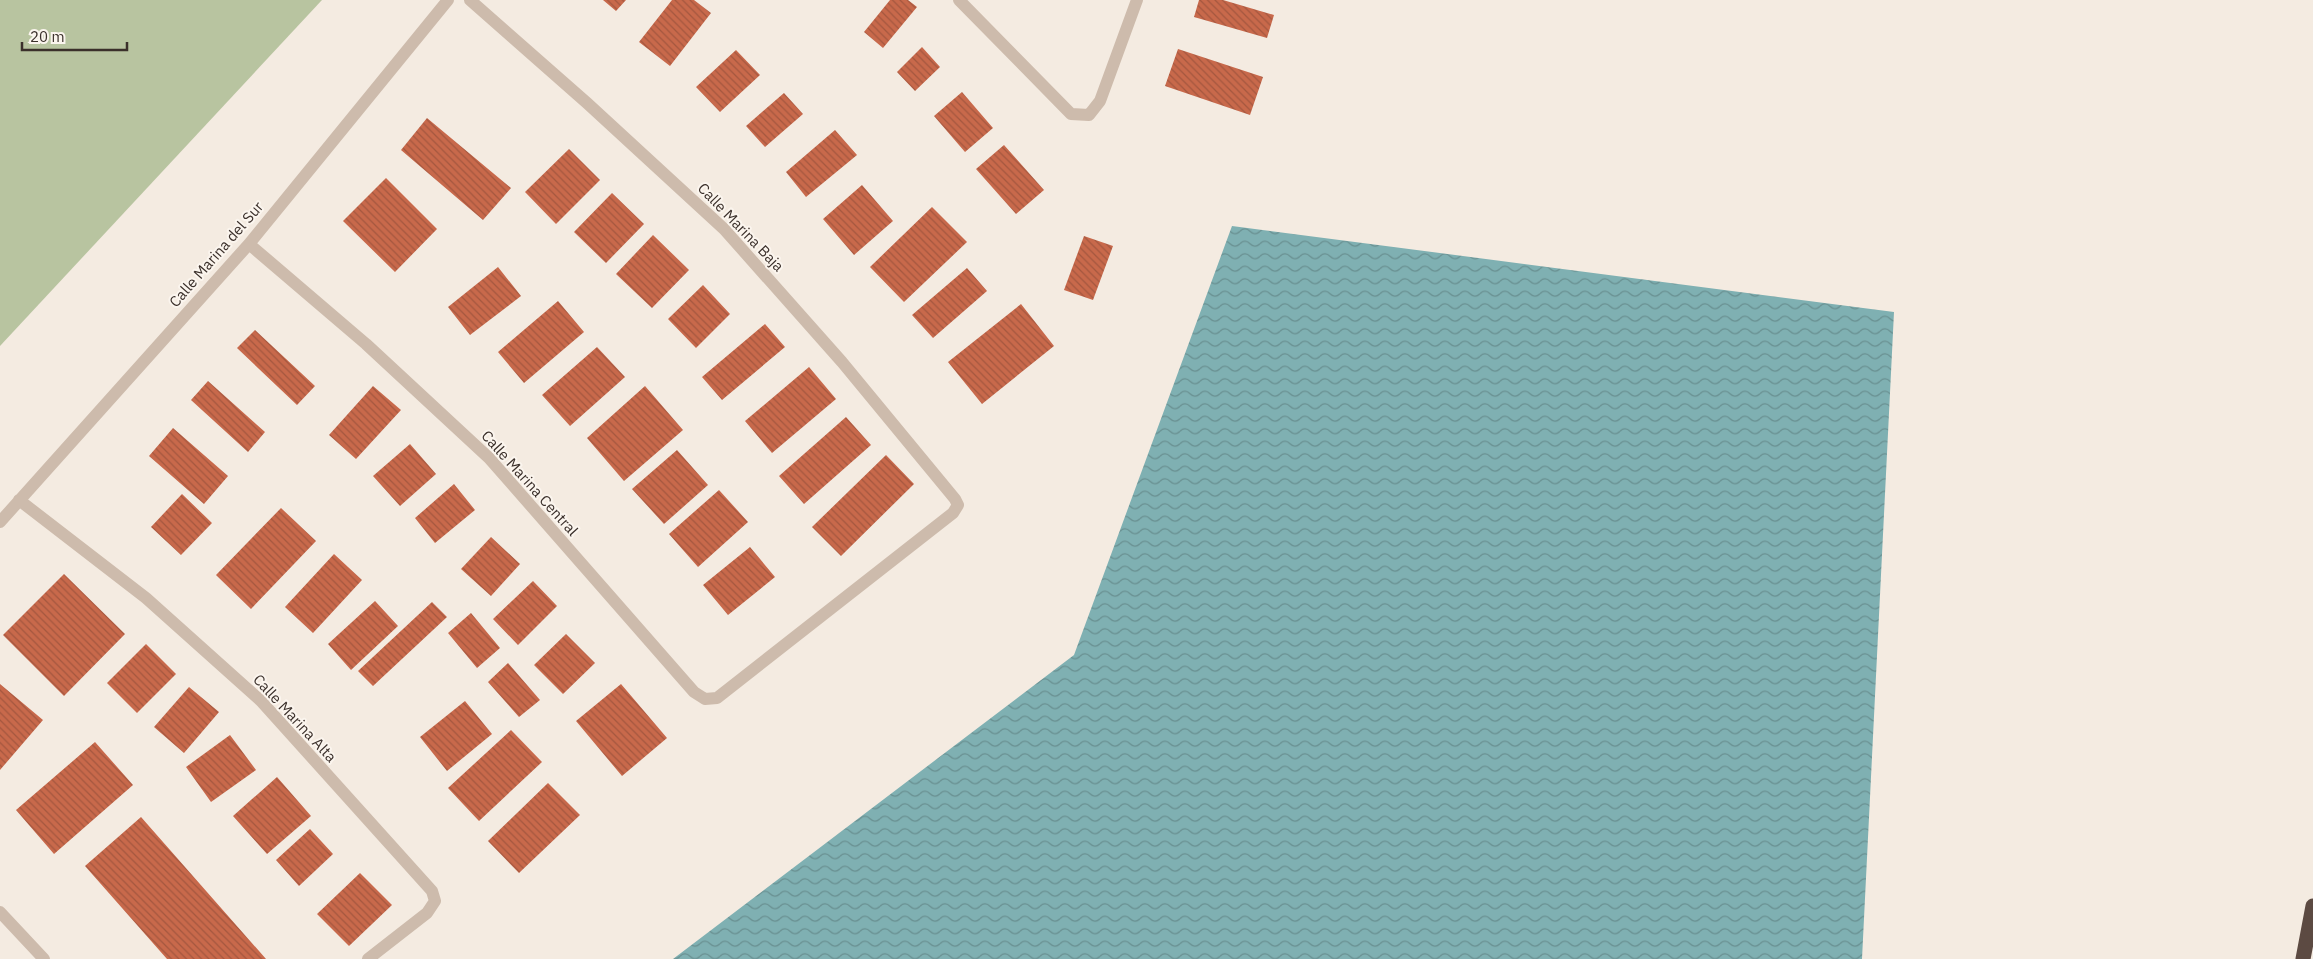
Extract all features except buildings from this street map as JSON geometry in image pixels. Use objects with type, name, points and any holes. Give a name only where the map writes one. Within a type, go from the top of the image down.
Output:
[{"type":"highway","points":[[2303,959],[2313,906]]},
{"type":"street","name":"Calle Marina del Sur","points":[[0,522],[249,244],[448,0]]},
{"type":"street","name":"Calle Marina Baja","points":[[470,0],[587,103],[724,229],[842,362],[958,505],[953,513],[717,698],[705,699]]},
{"type":"street","points":[[959,0],[1071,114],[1089,115],[1100,101],[1137,0]]},
{"type":"street","name":"Calle Marina Central","points":[[249,244],[366,344],[489,458],[694,692],[705,699]]},
{"type":"street","name":"Calle Marina Alta","points":[[19,500],[146,598],[260,701],[432,891],[435,901],[427,913],[368,959]]},
{"type":"street","points":[[0,912],[44,959]]},
{"type":"green space","points":[[0,0],[322,0],[0,346]]},
{"type":"water","points":[[1232,226],[1894,312],[1862,959],[673,959],[1074,655]]}]
